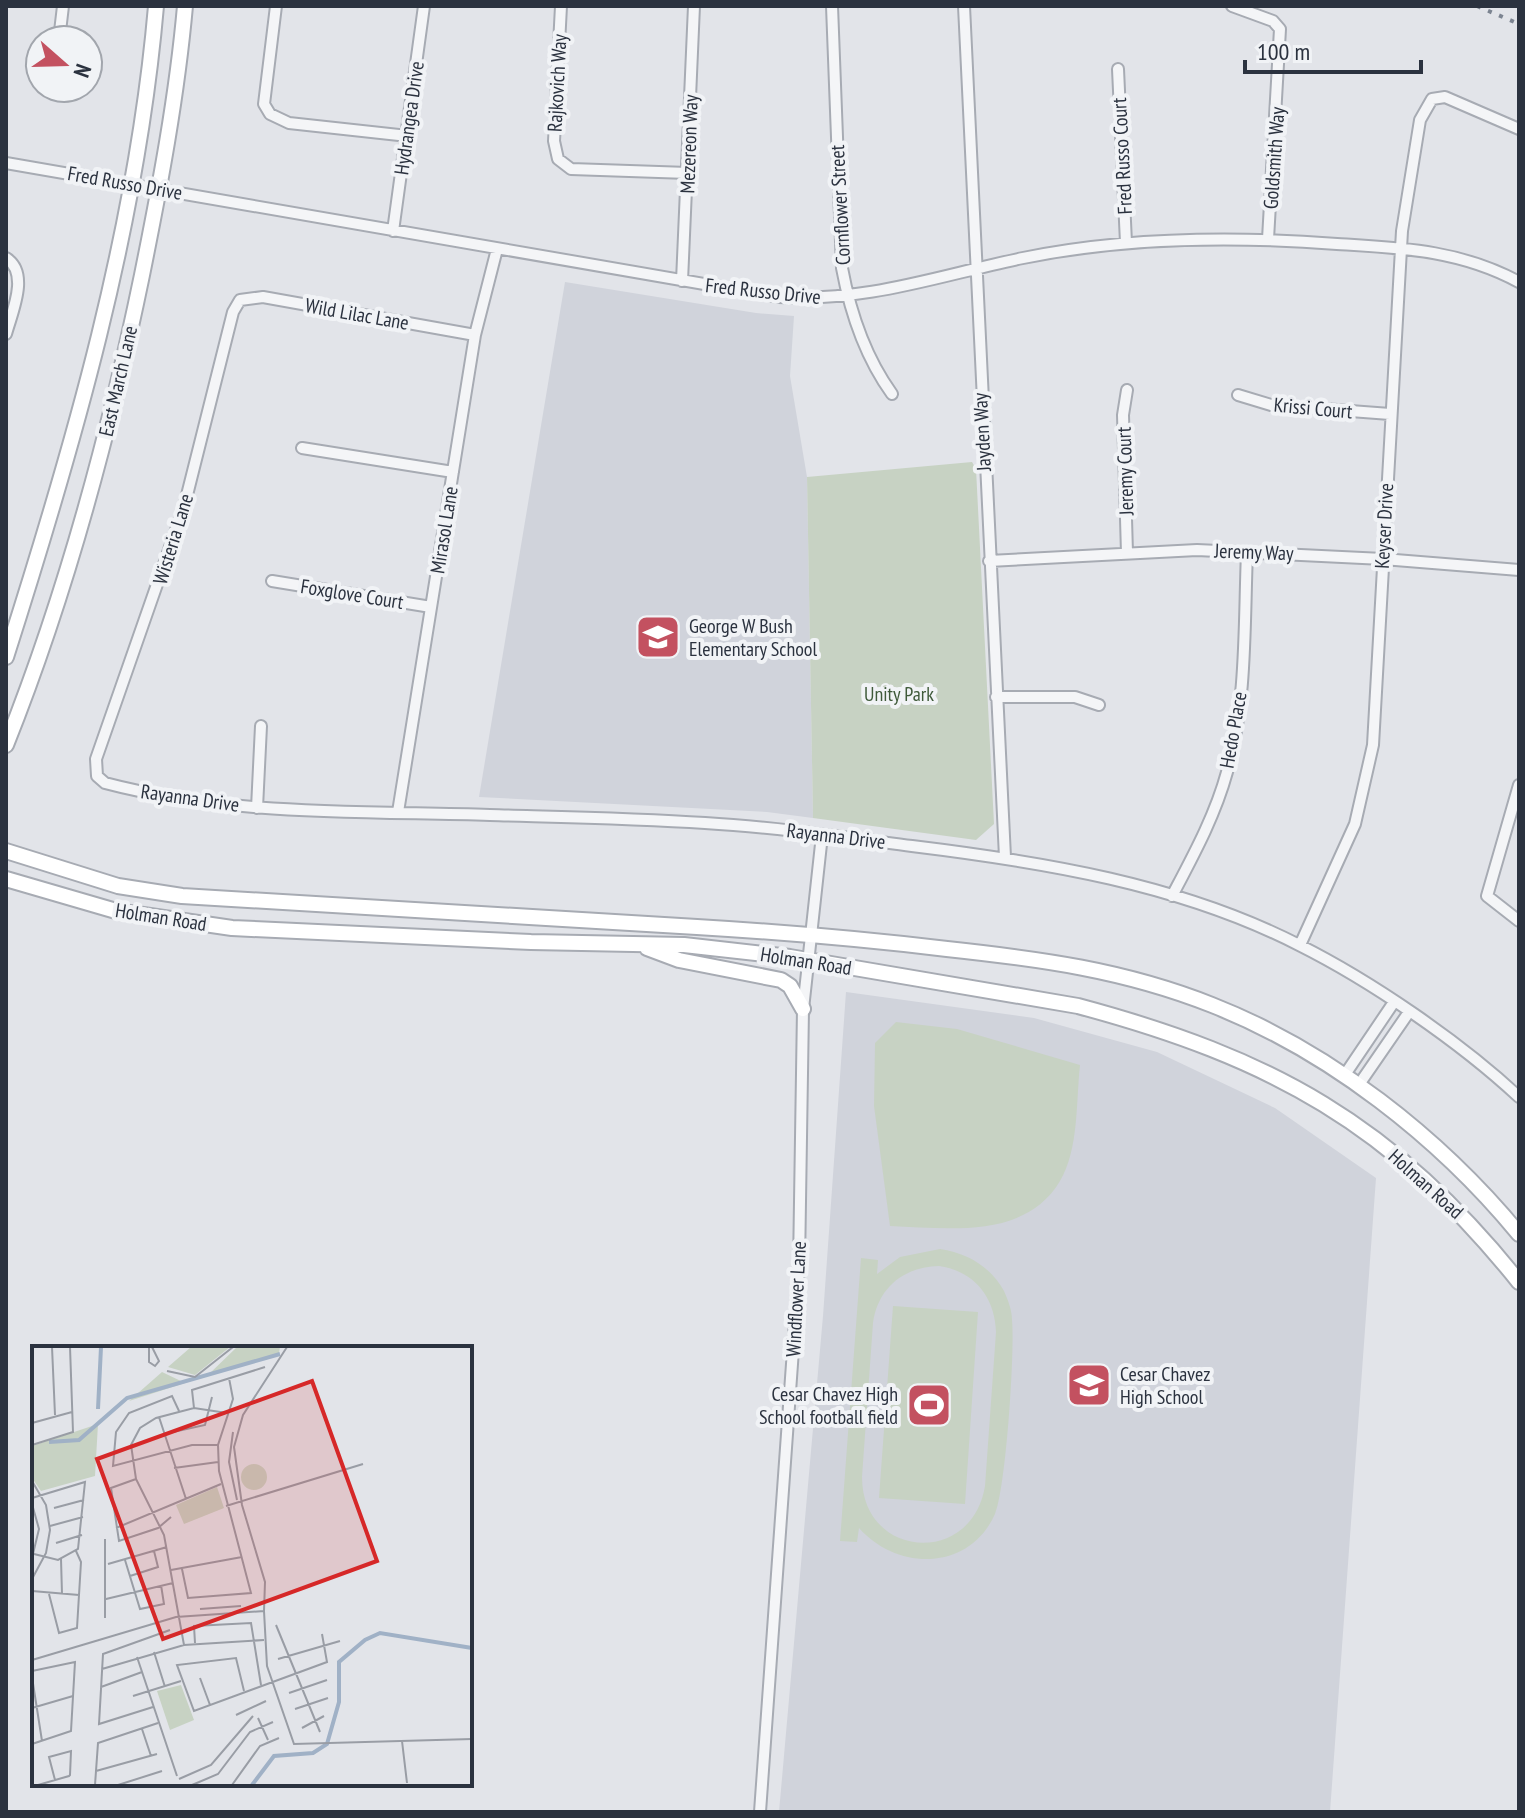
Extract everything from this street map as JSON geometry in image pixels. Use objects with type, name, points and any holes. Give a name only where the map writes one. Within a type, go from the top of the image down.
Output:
[{"type":"main road","name":"East March Lane","points":[[6,657],[90,363],[131,184],[156,6]]},
{"type":"main road","name":"East March Lane","points":[[6,745],[56,611],[85,518],[131,330],[160,189],[185,6]]},
{"type":"main road","name":"Holman Road","points":[[6,851],[118,886],[182,896],[810,933],[1068,962],[1142,980],[1214,1005],[1270,1032],[1344,1076],[1465,1174],[1519,1234]]},
{"type":"main road","name":"Holman Road","points":[[6,879],[116,911],[232,928],[531,942],[636,943],[807,960],[1078,1006],[1158,1028],[1247,1061],[1331,1107],[1402,1159],[1458,1210],[1519,1282]]},
{"type":"main road","points":[[636,943],[679,960],[781,980],[790,986],[803,1009]]},
{"type":"street","points":[[276,6],[264,104],[270,114],[289,123],[408,136]]},
{"type":"street","name":"Hydrangea Drive","points":[[393,231],[424,6]]},
{"type":"street","name":"Rajkovich Way","points":[[561,6],[554,141],[558,159],[571,169],[688,173]]},
{"type":"street","name":"Mezereon Way","points":[[682,281],[694,6]]},
{"type":"street","name":"Cornflower Street","points":[[832,6],[842,268],[847,297],[869,352],[892,394]]},
{"type":"street","name":"Jayden Way","points":[[964,6],[1005,857]]},
{"type":"street","name":"Goldsmith Way","points":[[1232,6],[1273,21],[1280,29],[1268,239]]},
{"type":"street","name":"Fred Russo Court","points":[[1118,69],[1126,243]]},
{"type":"street","name":"Keyser Drive","points":[[1300,945],[1342,859],[1365,788],[1378,701],[1400,248],[1420,120],[1432,99],[1457,101],[1519,129]]},
{"type":"street","name":"Fred Russo Drive","points":[[6,163],[779,297],[847,297],[975,271],[1021,258],[1126,243],[1268,239],[1429,249],[1471,259],[1519,282]]},
{"type":"street","name":"Mirasol Lane","points":[[398,812],[475,335],[497,249]]},
{"type":"street","points":[[6,258],[14,263],[18,273],[6,334]]},
{"type":"street","name":"Wild Lilac Lane","points":[[240,300],[263,297],[475,335]]},
{"type":"street","name":"Wisteria Lane","points":[[97,776],[96,759],[184,507],[233,312],[240,300]]},
{"type":"street","name":"Jeremy Court","points":[[1127,390],[1123,415],[1127,553]]},
{"type":"street","name":"Krissi Court","points":[[1238,395],[1271,405],[1390,414]]},
{"type":"street","points":[[302,448],[453,472]]},
{"type":"street","name":"Jeremy Way","points":[[989,561],[1127,553],[1247,552],[1519,570]]},
{"type":"street","name":"Hedo Place","points":[[1172,896],[1216,805],[1234,742],[1242,674],[1247,552]]},
{"type":"street","name":"Foxglove Court","points":[[272,581],[431,607]]},
{"type":"street","points":[[996,697],[1075,697],[1099,705]]},
{"type":"street","points":[[257,808],[261,726]]},
{"type":"street","name":"Rayanna Drive","points":[[97,776],[105,783],[173,798],[257,808],[694,822],[1005,857],[1105,877],[1172,896],[1300,945],[1409,1012],[1518,1094]]},
{"type":"street","points":[[1519,785],[1487,896],[1519,921]]},
{"type":"street","name":"Windflower Lane","points":[[760,1812],[798,1281],[803,1009],[822,835]]},
{"type":"street","points":[[1344,1076],[1394,1002]]},
{"type":"street","points":[[1358,1086],[1409,1012]]},
{"type":"shaded area","name":"George W Bush Elementary School","points":[[565,282],[756,313],[794,316],[790,376],[807,477],[813,818],[767,812],[479,797]]},
{"type":"shaded area","name":"Cesar Chavez High School","points":[[846,992],[1034,1018],[1157,1052],[1275,1108],[1376,1178],[1330,1812],[779,1812],[823,1316]]},
{"type":"green space","name":"Unity Park","points":[[972,462],[976,469],[994,824],[976,840],[813,818],[807,477]]},
{"type":"green space","points":[[896,1022],[957,1029],[1080,1065],[1071,1155],[1060,1181],[1045,1200],[1027,1213],[1006,1222],[983,1226],[890,1226],[874,1106],[875,1043]]},
{"type":"green space","points":[[940,1249],[968,1257],[985,1268],[998,1282],[1012,1316],[1009,1419],[1003,1477],[995,1514],[983,1533],[968,1547],[932,1559],[912,1558],[893,1552],[859,1528],[857,1542],[840,1541],[861,1258],[878,1260],[877,1274],[900,1257]],"holes":[[[926,1267],[951,1269],[980,1288],[995,1319],[985,1486],[976,1512],[960,1530],[940,1540],[919,1543],[897,1537],[879,1524],[867,1504],[862,1477],[873,1323],[880,1299],[904,1275]]]},
{"type":"green space","name":"Cesar Chavez High School football field","points":[[893,1306],[978,1312],[965,1504],[879,1498]]},
{"type":"railway","points":[[1477,6],[1519,24]]},
{"type":"place","name":"George W Bush Elementary School","points":[[658,637]]},
{"type":"place","name":"Cesar Chavez High School","points":[[1089,1385]]},
{"type":"place","name":"Cesar Chavez High School football field","points":[[929,1405]]}]
